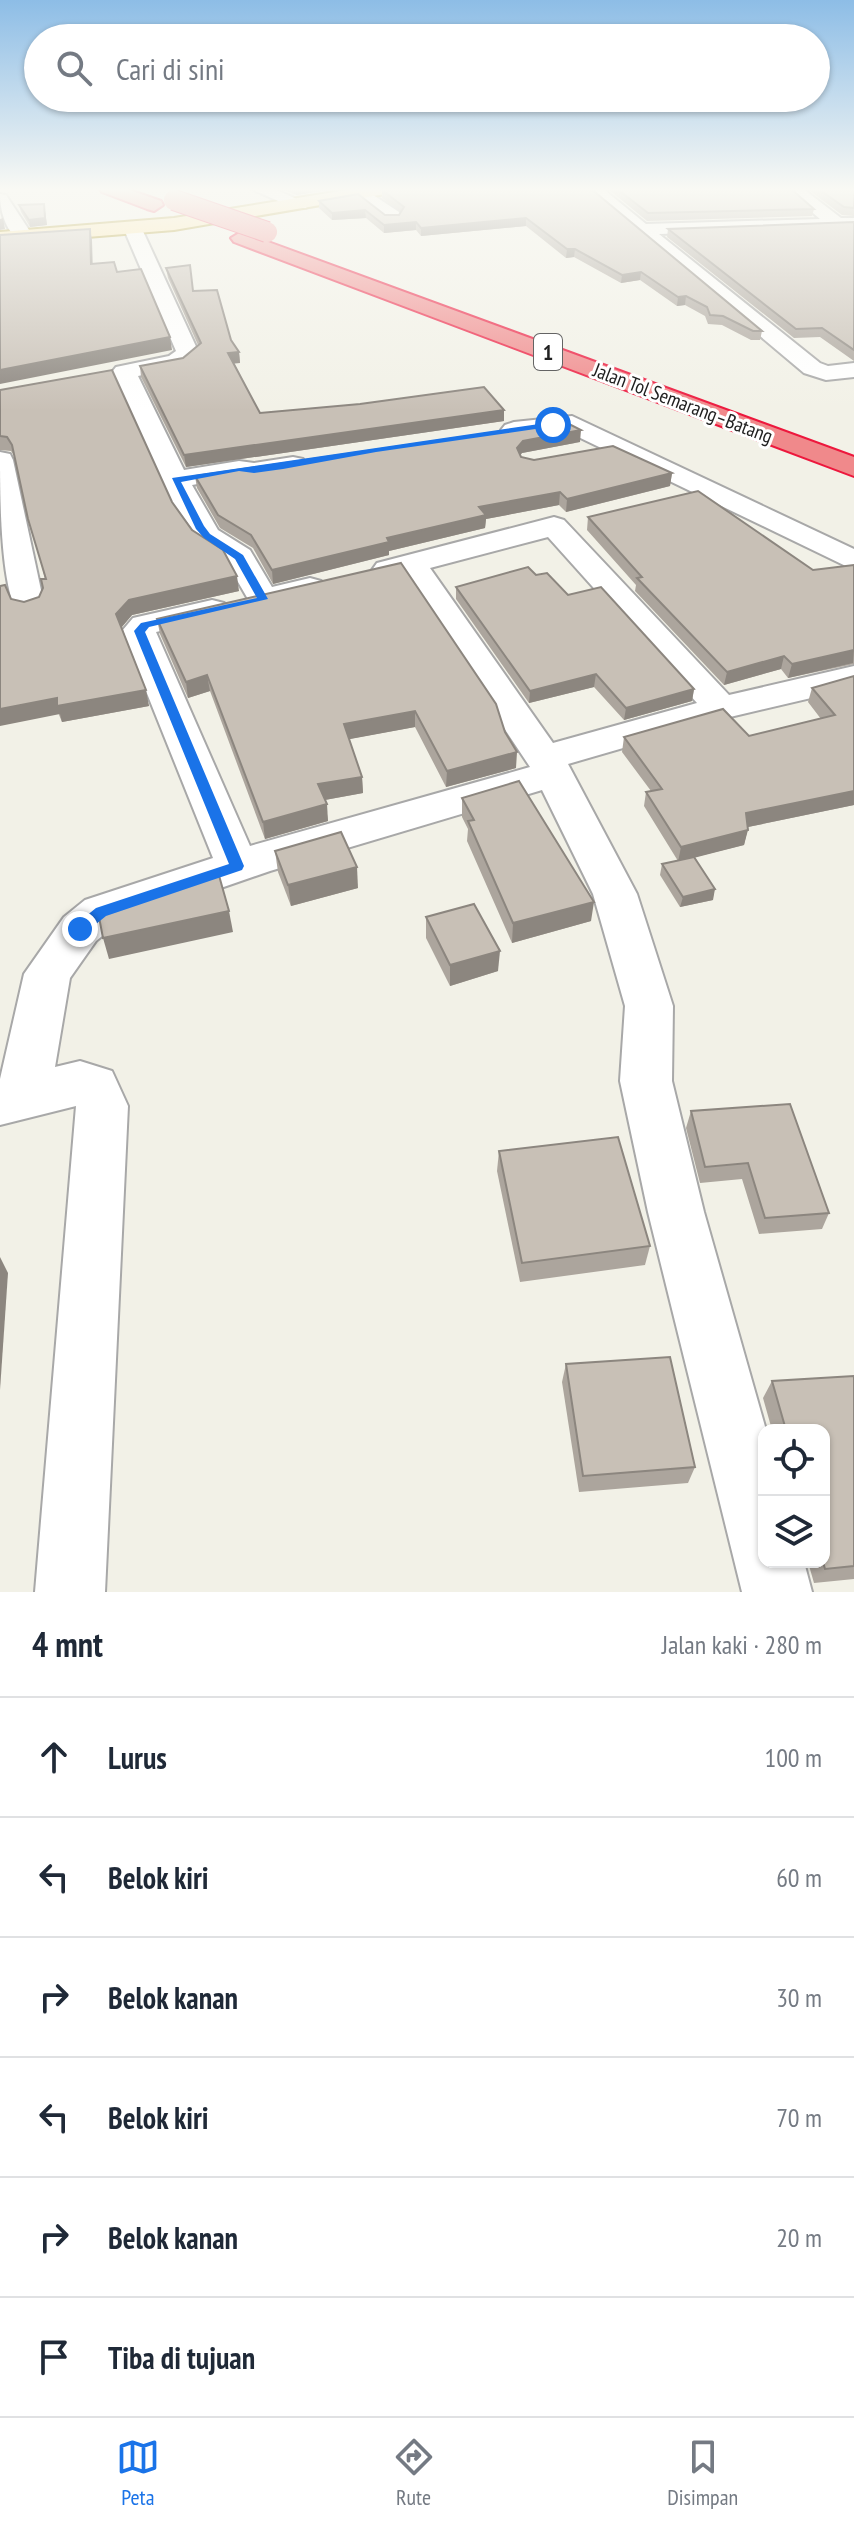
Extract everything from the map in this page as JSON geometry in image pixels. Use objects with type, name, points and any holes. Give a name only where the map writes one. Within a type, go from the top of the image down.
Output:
[{"type":"highway","name":"Jalan Tol Semarang–Batang","points":[[306,262],[854,467]]},
{"type":"highway","name":"Jalan Tol Semarang–Batang","points":[[352,262],[797,420]]},
{"type":"street","points":[[148,262],[188,353],[176,361],[109,375],[175,480],[200,527],[207,536],[239,557],[263,599]]},
{"type":"street","points":[[680,262],[812,368],[826,373],[854,370]]},
{"type":"street","points":[[494,433],[567,423],[854,561]]},
{"type":"street","points":[[575,454],[618,446]]},
{"type":"street","points":[[0,460],[28,604]]},
{"type":"street","points":[[175,480],[314,461]]},
{"type":"street","points":[[661,500],[707,489]]},
{"type":"street","points":[[237,866],[139,631],[145,625],[411,564],[584,518]]},
{"type":"street","points":[[554,526],[721,708]]},
{"type":"street","points":[[411,564],[549,766],[615,894],[649,1006],[646,1081],[676,1212],[758,1522]]},
{"type":"street","points":[[70,1592],[102,1106],[94,1087],[80,1083],[12,1099],[47,974],[80,929],[101,912],[721,708],[854,677]]},
{"type":"street","points":[[771,1568],[777,1592]]},
{"type":"building","points":[[0,262],[114,262],[117,272],[141,269],[170,337],[0,370]]},
{"type":"building","points":[[599,262],[679,262],[762,331],[753,331],[723,316],[710,315],[707,307],[686,296],[678,297],[641,272],[622,275]]},
{"type":"building","points":[[711,262],[854,262],[854,350],[822,328],[796,329]]},
{"type":"building","points":[[190,265],[193,291],[217,290],[231,340],[239,352],[228,353],[260,413],[360,404],[484,387],[504,410],[184,455],[140,366],[183,358],[201,343],[166,268]]},
{"type":"building","points":[[112,370],[172,502],[192,530],[223,550],[237,576],[129,600],[116,614],[146,690],[57,706],[57,698],[0,709],[0,586],[5,585],[11,599],[24,602],[39,597],[43,588],[41,579],[46,579],[28,519],[12,445],[7,437],[0,436],[0,390]]},
{"type":"building","points":[[565,422],[581,430],[523,441],[517,448],[521,457],[534,460],[613,446],[672,473],[567,499],[560,492],[479,507],[486,515],[272,570],[251,535],[218,515],[195,476]]},
{"type":"building","points":[[698,491],[813,570],[854,565],[854,650],[792,664],[784,656],[727,672],[637,578],[642,577],[588,517]]},
{"type":"building","points":[[401,563],[496,704],[505,732],[517,752],[447,771],[415,711],[344,724],[362,777],[318,784],[327,804],[263,822],[207,675],[186,682],[157,619]]},
{"type":"building","points":[[528,567],[536,575],[547,573],[568,595],[601,587],[694,689],[626,708],[596,674],[530,691],[456,587]]},
{"type":"building","points":[[854,676],[854,791],[746,813],[748,830],[681,847],[646,792],[662,789],[624,737],[723,709],[749,736],[835,715],[812,688]]},
{"type":"building","points":[[519,781],[594,902],[513,923],[468,821],[474,820],[462,798]]},
{"type":"building","points":[[341,832],[357,867],[288,885],[275,851]]},
{"type":"building","points":[[694,857],[715,889],[683,897],[662,864]]},
{"type":"building","points":[[218,872],[229,911],[103,938],[99,917],[113,906]]},
{"type":"building","points":[[474,904],[500,951],[450,965],[426,917]]},
{"type":"building","points":[[790,1104],[829,1213],[765,1218],[748,1163],[705,1167],[691,1111]]},
{"type":"building","points":[[618,1137],[650,1246],[522,1263],[499,1151]]},
{"type":"building","points":[[670,1357],[695,1467],[583,1476],[566,1364]]},
{"type":"building","points":[[854,1376],[854,1566],[825,1569],[825,1568],[830,1568],[830,1424],[784,1424],[772,1381]]},
{"type":"route","points":[[80,929],[101,912],[237,866],[139,631],[145,625],[263,599],[239,557],[207,536],[200,527],[175,480],[239,469],[254,471],[283,467],[376,449],[553,425]]}]
